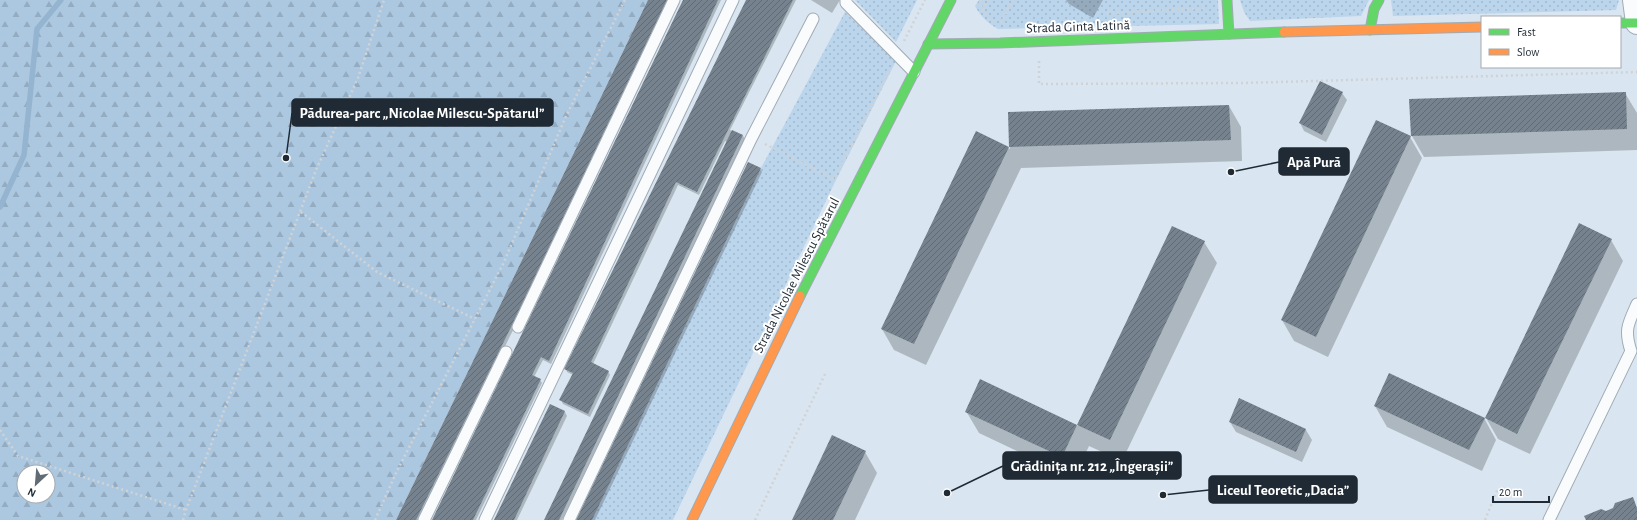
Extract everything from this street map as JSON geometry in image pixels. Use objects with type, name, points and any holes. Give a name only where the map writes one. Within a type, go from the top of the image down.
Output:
[{"type":"street","points":[[1370,30],[1374,9],[1379,0]]},
{"type":"street","points":[[1621,23],[1637,23],[1634,0]]},
{"type":"street","name":"Strada Nicolae Milescu Spătarul","points":[[692,520],[775,346],[914,72],[948,1]]},
{"type":"street","points":[[1227,4],[1229,34]]},
{"type":"street","name":"Strada Ginta Latină","points":[[928,44],[1000,43],[1229,34],[1481,27]]},
{"type":"lane","points":[[518,327],[674,0]]},
{"type":"lane","points":[[485,520],[733,0]]},
{"type":"lane","points":[[846,0],[846,3],[914,72]]},
{"type":"lane","points":[[569,520],[751,139],[813,19]]},
{"type":"lane","points":[[1549,520],[1631,351],[1627,339],[1628,325],[1637,304]]},
{"type":"lane","points":[[424,520],[506,352]]},
{"type":"path","points":[[183,520],[316,170],[358,78],[384,0]]},
{"type":"path","points":[[375,520],[396,473],[504,262],[566,116],[625,0]]},
{"type":"path","points":[[751,139],[772,147],[834,179],[925,0]]},
{"type":"path","points":[[983,10],[988,0]]},
{"type":"path","points":[[999,25],[1012,0]]},
{"type":"path","points":[[1107,13],[1227,4]]},
{"type":"path","points":[[1039,60],[1039,84],[1242,83],[1637,72]]},
{"type":"path","points":[[301,212],[377,272],[475,319]]},
{"type":"path","points":[[755,520],[826,372]]},
{"type":"path","points":[[0,430],[18,456],[186,510]]},
{"type":"path","points":[[1485,520],[1498,488]]},
{"type":"green space","points":[[0,0],[648,0],[396,520],[0,520]]},
{"type":"shaded area","points":[[855,0],[917,0],[896,42]]},
{"type":"shaded area","points":[[979,0],[1218,0],[1219,24],[998,29],[985,19],[977,10],[975,6]]},
{"type":"shaded area","points":[[1240,0],[1369,0],[1361,16],[1250,21],[1244,12]]},
{"type":"shaded area","points":[[1391,0],[1619,0],[1616,10],[1393,16]]},
{"type":"shaded area","points":[[845,12],[896,61],[834,184],[673,520],[592,520],[761,168]]},
{"type":"building","points":[[648,0],[667,0],[512,325],[416,520],[396,520]]},
{"type":"building","points":[[683,0],[718,0],[549,361],[541,357],[532,375],[541,379],[473,520],[432,520]]},
{"type":"building","points":[[746,0],[793,0],[697,192],[676,182],[591,362],[609,371],[588,414],[559,400],[573,373],[564,369]]},
{"type":"building","points":[[1320,81],[1343,92],[1322,135],[1299,123]]},
{"type":"building","points":[[1626,92],[1627,129],[1411,136],[1409,99]]},
{"type":"building","points":[[1229,105],[1231,140],[1009,147],[1008,112]]},
{"type":"building","points":[[1376,120],[1411,136],[1316,337],[1281,320]]},
{"type":"building","points":[[732,130],[743,135],[559,520],[544,520]]},
{"type":"building","points":[[976,131],[1009,147],[914,344],[881,329]]},
{"type":"building","points":[[748,162],[761,168],[592,520],[576,520]]},
{"type":"building","points":[[1579,223],[1612,239],[1517,434],[1485,418]]},
{"type":"building","points":[[1172,226],[1205,241],[1110,440],[1077,425]]},
{"type":"building","points":[[1389,373],[1485,418],[1469,450],[1374,406]]},
{"type":"building","points":[[980,379],[1077,425],[1062,457],[965,412]]},
{"type":"building","points":[[1239,398],[1306,429],[1296,452],[1229,422]]},
{"type":"building","points":[[550,404],[565,411],[514,520],[494,520]]},
{"type":"building","points":[[832,435],[866,451],[833,520],[792,520]]},
{"type":"building","points":[[1633,497],[1637,508],[1637,520],[1586,520],[1584,516],[1601,509],[1606,511],[1613,508],[1615,503]]},
{"type":"waterway","points":[[0,207],[24,155],[37,29],[61,0]]},
{"type":"traffic: fast","points":[[800,296],[951,0]]},
{"type":"traffic: fast","points":[[1227,0],[1229,34]]},
{"type":"traffic: fast","points":[[1370,30],[1374,9],[1379,0]]},
{"type":"traffic: fast","points":[[1621,23],[1637,23]]},
{"type":"traffic: fast","points":[[928,44],[1000,43],[1284,32]]},
{"type":"traffic: slow","points":[[1284,32],[1481,27]]},
{"type":"traffic: slow","points":[[692,520],[800,296]]},
{"type":"place","name":"Pădurea-parc „Nicolae Milescu-Spătarul”","points":[[286,158]]},
{"type":"place","name":"Apă Pură","points":[[1231,172]]},
{"type":"place","name":"Grădinița nr. 212 „Îngerașii”","points":[[947,493]]},
{"type":"place","name":"Liceul Teoretic „Dacia”","points":[[1163,495]]}]
